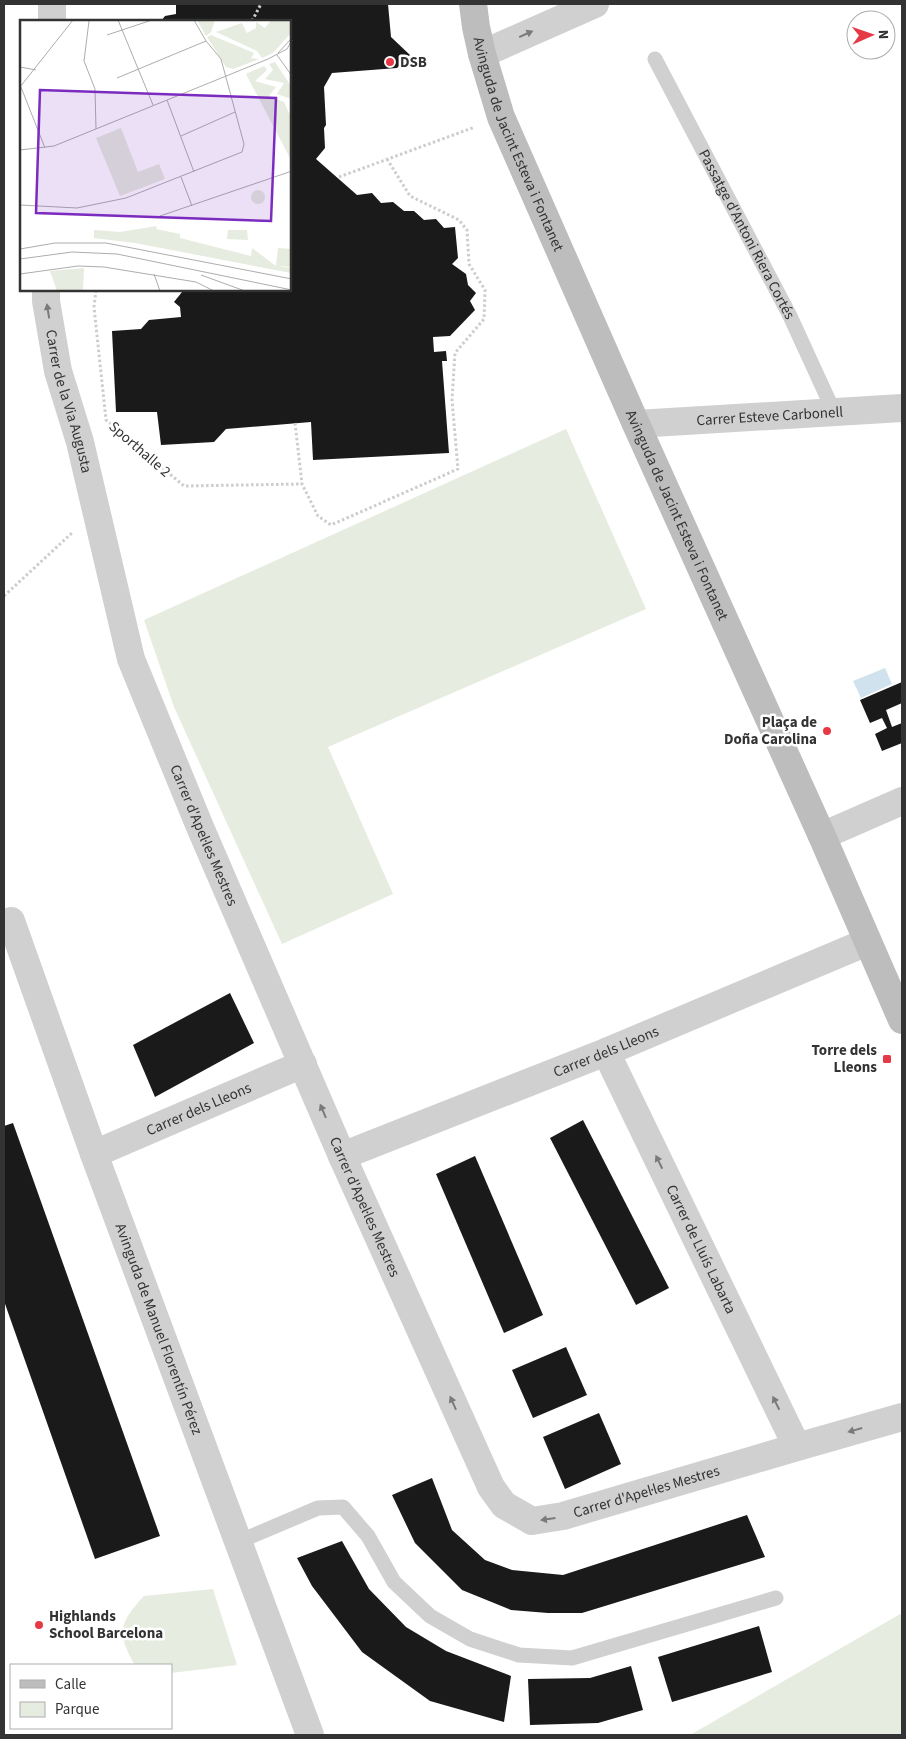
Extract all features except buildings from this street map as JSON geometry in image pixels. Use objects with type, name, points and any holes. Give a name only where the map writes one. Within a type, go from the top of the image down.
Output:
[{"type":"street","points":[[52,4],[52,20]]},
{"type":"street","name":"Avinguda de Jacint Esteva i Fontanet","points":[[473,4],[482,54],[501,117],[636,424],[822,836],[902,1020]]},
{"type":"street","points":[[482,54],[595,4]]},
{"type":"street","name":"Carrer de la Via Augusta","points":[[46,291],[58,371],[80,442],[96,512]]},
{"type":"street","name":"Carrer Esteve Carbonell","points":[[636,424],[902,408]]},
{"type":"street","name":"Carrer d'Apel·les Mestres","points":[[96,512],[131,659],[200,827],[342,1156],[490,1487],[504,1505],[532,1521],[563,1516],[902,1417]]},
{"type":"street","points":[[822,836],[902,801]]},
{"type":"street","name":"Avinguda de Manuel Florentín Pérez","points":[[10,921],[94,1154],[310,1735]]},
{"type":"street","name":"Carrer dels Lleons","points":[[342,1156],[606,1052],[867,942]]},
{"type":"street","name":"Carrer de Lluís Labarta","points":[[606,1052],[797,1447]]},
{"type":"street","name":"Carrer dels Lleons","points":[[94,1154],[303,1064]]},
{"type":"lane","name":"Passatge d'Antoni Riera Cortés","points":[[655,59],[790,316],[834,412]]},
{"type":"lane","points":[[238,1542],[318,1508],[343,1507],[368,1536],[394,1582],[430,1616],[470,1639],[519,1655],[572,1658],[776,1598]]},
{"type":"path","points":[[253,20],[261,4]]},
{"type":"path","points":[[339,177],[501,117]]},
{"type":"path","points":[[295,423],[302,484],[318,516],[331,525],[458,469],[452,400],[455,353],[484,319],[485,290],[469,264],[467,230],[459,220],[410,196],[387,159]]},
{"type":"path","name":"Sporthalle 2","points":[[96,291],[94,307],[106,420],[184,486],[302,484]]},
{"type":"path","points":[[4,596],[96,512]]},
{"type":"green space","points":[[566,429],[646,609],[328,747],[393,894],[282,944],[174,707],[144,620]]},
{"type":"green space","points":[[213,1589],[237,1665],[172,1673],[172,1664],[134,1664],[125,1645],[123,1629],[129,1614],[144,1596]]},
{"type":"green space","points":[[902,1613],[902,1735],[690,1735]]},
{"type":"water","points":[[885,668],[892,684],[861,698],[853,681]]},
{"type":"place","name":"DSB","points":[[390,62]]},
{"type":"place","name":"Plaça de Doña Carolina","points":[[827,731]]},
{"type":"place","name":"Torre dels Lleons","points":[[887,1059]]},
{"type":"place","name":"Highlands School Barcelona","points":[[39,1625]]}]
